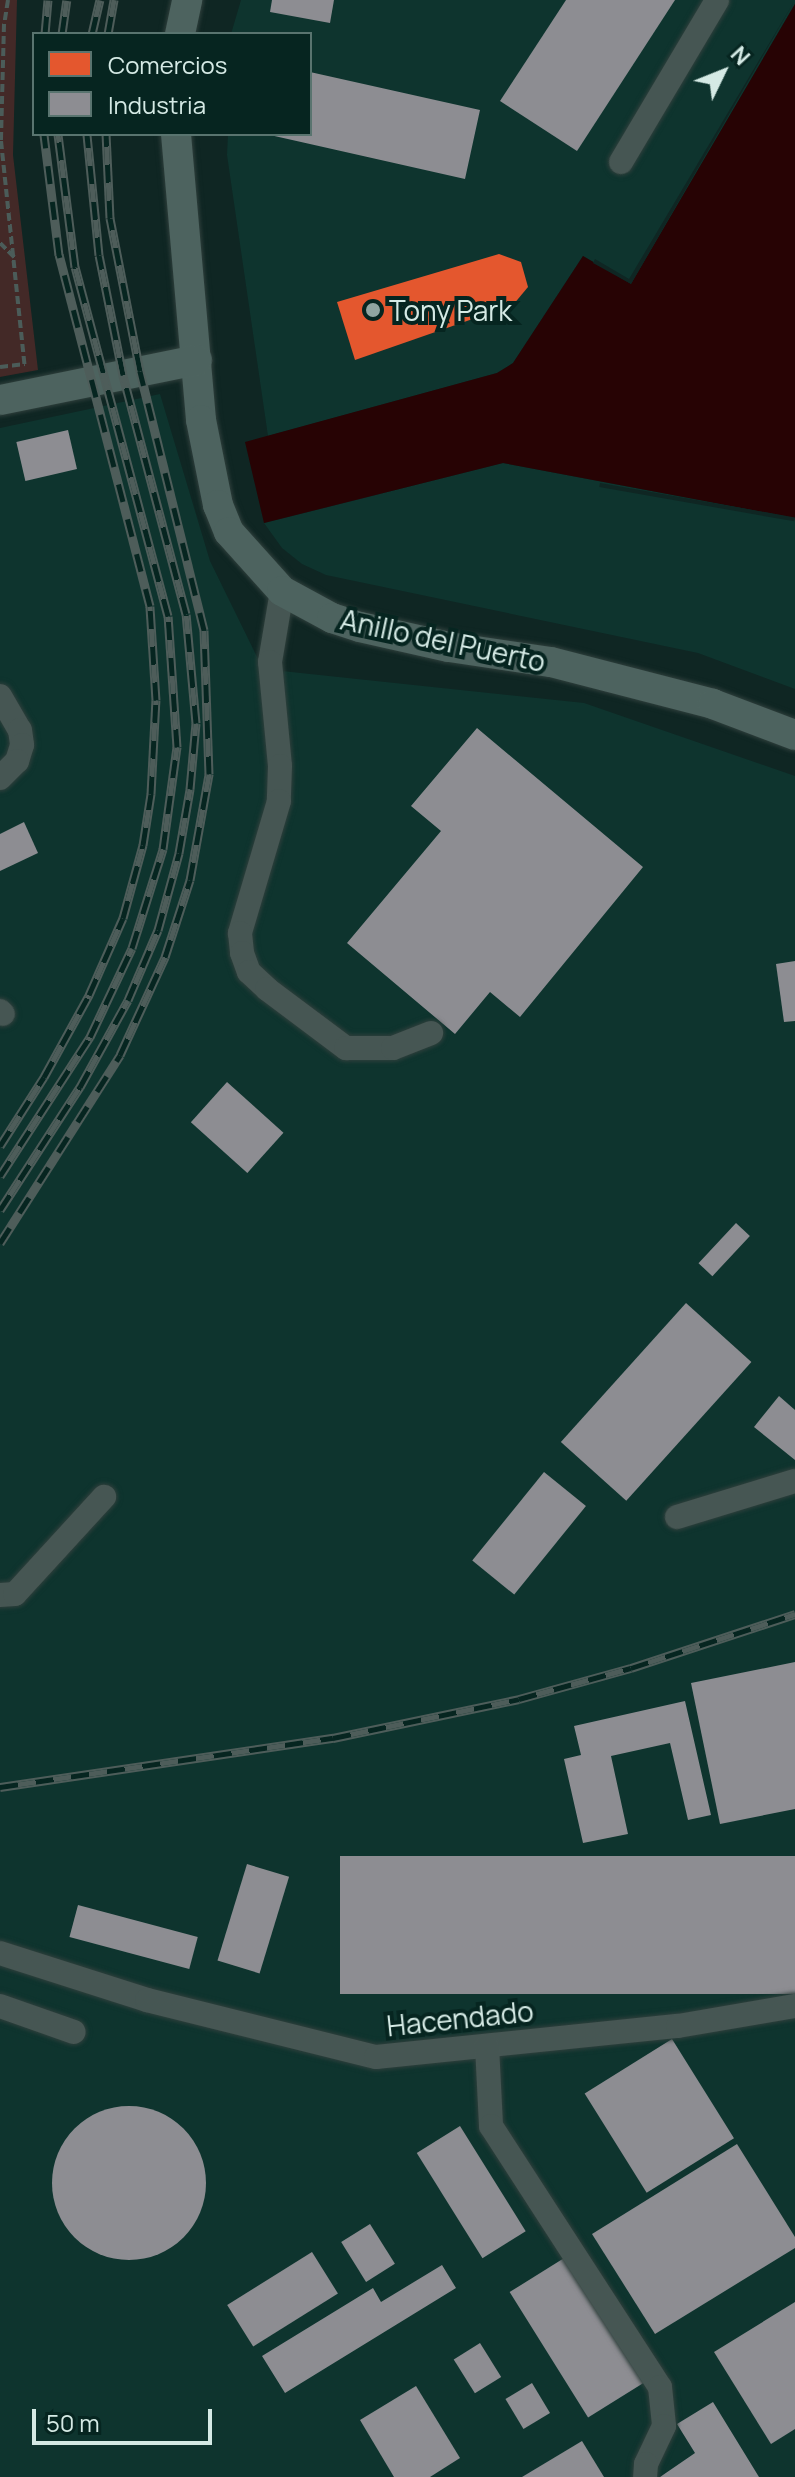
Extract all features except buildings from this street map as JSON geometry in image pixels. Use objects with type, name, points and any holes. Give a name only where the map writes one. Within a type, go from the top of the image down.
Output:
[{"type":"main road","points":[[180,32],[187,0]]},
{"type":"main road","name":"Anillo del Puerto","points":[[176,136],[201,420],[218,505],[229,532],[282,591],[332,618],[360,627],[449,647],[551,662],[713,704],[795,735]]},
{"type":"main road","points":[[14,397],[197,360]]},
{"type":"street","points":[[621,162],[717,0]]},
{"type":"street","points":[[282,591],[270,662],[280,766],[279,801],[240,933],[242,953],[249,972],[267,989],[346,1048],[393,1048],[431,1033]]},
{"type":"street","points":[[0,696],[20,730],[22,745],[17,761],[0,778]]},
{"type":"street","points":[[677,1517],[795,1481]]},
{"type":"street","points":[[0,1595],[15,1594],[104,1497]]},
{"type":"street","name":"Hacendado","points":[[0,1953],[147,2000],[376,2057],[678,2026],[795,2006]]},
{"type":"street","points":[[0,2006],[74,2032]]},
{"type":"street","points":[[487,2046],[491,2126],[660,2387],[664,2426],[646,2464],[645,2477]]},
{"type":"path","points":[[8,0],[4,24],[1,141],[25,364],[14,397]]},
{"type":"path","points":[[0,243],[15,259]]},
{"type":"path","points":[[0,367],[25,364]]},
{"type":"shaded area","points":[[0,0],[17,0],[13,155],[38,370],[0,377]]},
{"type":"shaded area","points":[[241,0],[795,0],[631,284],[583,256],[513,363],[497,373],[268,436],[227,155],[228,136],[312,136],[312,32],[232,32]]},
{"type":"shaded area","points":[[795,4],[795,518],[503,463],[264,523],[245,442],[497,373],[513,363],[583,256],[631,284]]},
{"type":"shaded area","points":[[160,394],[210,561],[263,669],[584,703],[795,776],[795,2477],[0,2477],[0,428]]},
{"type":"shaded area","points":[[503,463],[795,518],[795,689],[698,653],[326,575],[302,564],[282,548],[264,523]]},
{"type":"pier","points":[[795,0],[631,284],[593,263],[595,259],[629,279]]},
{"type":"pier","points":[[600,483],[795,517],[794,521],[599,487]]},
{"type":"railway","points":[[45,32],[48,0]]},
{"type":"railway","points":[[62,32],[67,0]]},
{"type":"railway","points":[[92,32],[100,0]]},
{"type":"railway","points":[[108,32],[114,0]]},
{"type":"railway","points":[[0,1146],[44,1077],[89,995],[123,918],[143,845],[151,794],[156,700],[150,606],[59,255],[44,136]]},
{"type":"railway","points":[[0,1176],[90,1037],[132,948],[163,849],[177,747],[168,616],[75,267],[58,136]]},
{"type":"railway","points":[[0,1210],[80,1087],[128,1000],[158,930],[179,853],[190,789],[196,723],[186,614],[123,375],[99,255],[87,136]]},
{"type":"railway","points":[[0,1243],[120,1055],[165,957],[190,880],[209,774],[204,630],[140,371],[110,218],[106,136]]},
{"type":"railway","points":[[0,1787],[333,1738],[519,1699],[631,1668],[795,1614]]},
{"type":"place","name":"Tony Park","points":[[373,310]]}]
